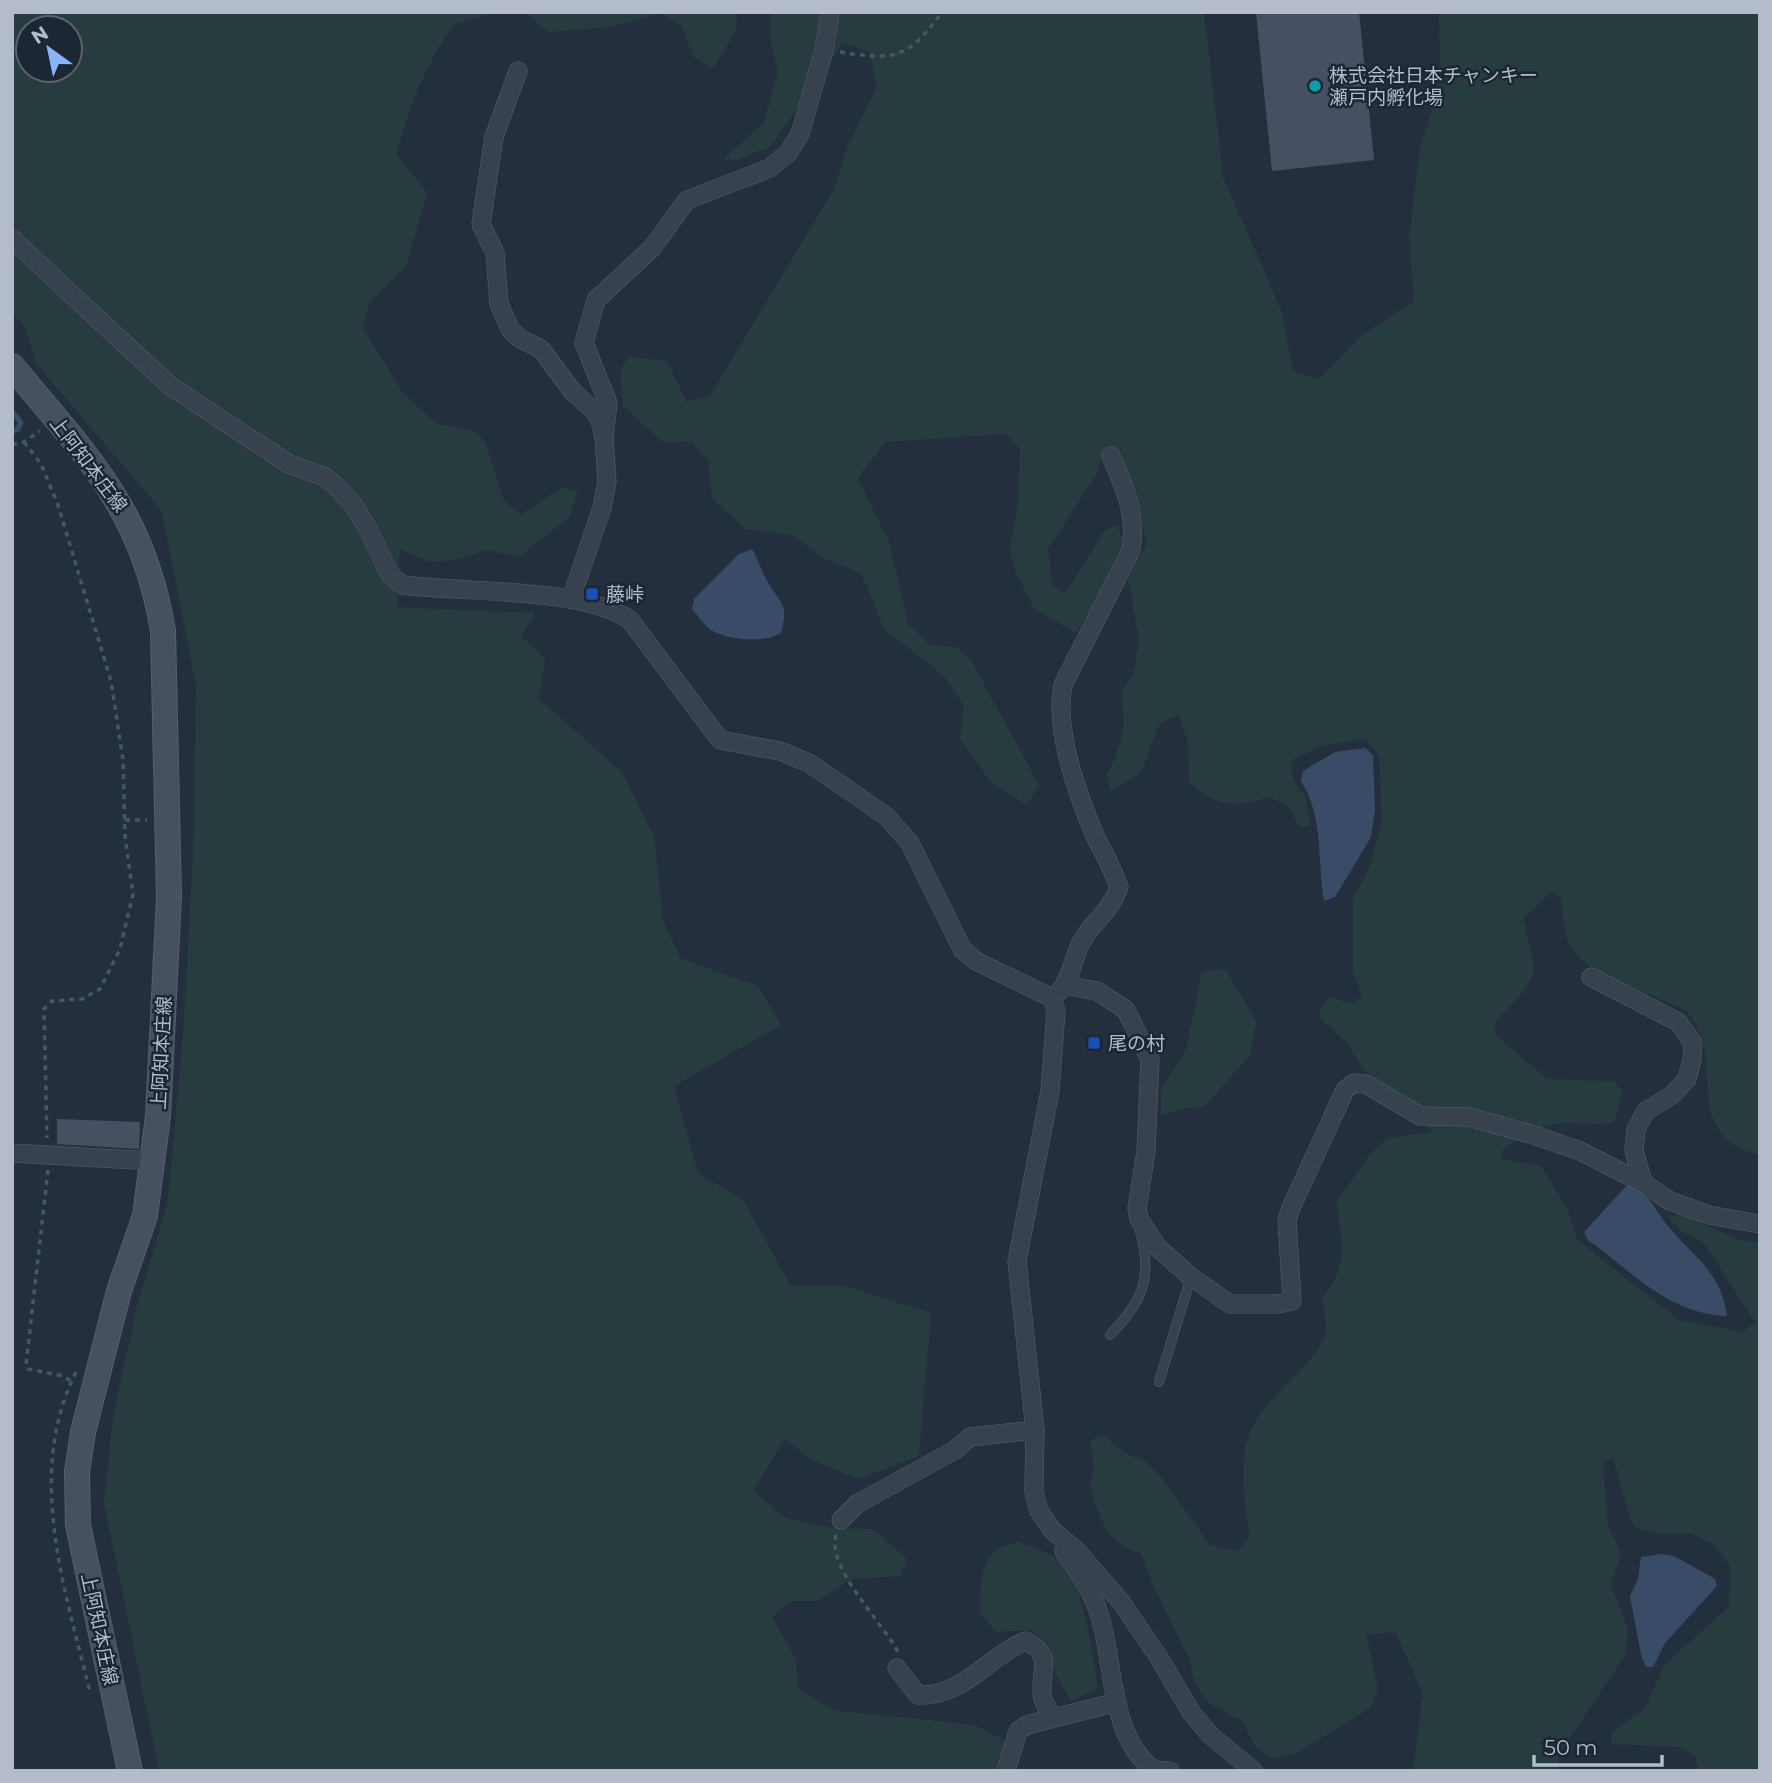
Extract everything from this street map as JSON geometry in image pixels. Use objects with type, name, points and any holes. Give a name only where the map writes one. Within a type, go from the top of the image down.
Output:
[{"type":"main road","name":"上阿知本庄線","points":[[12,366],[96,467],[123,507],[140,542],[156,592],[163,631],[169,897],[161,1068],[153,1161],[145,1216],[119,1291],[83,1432],[77,1472],[78,1524],[130,1771]]},
{"type":"street","points":[[604,437],[608,403],[584,343],[596,300],[652,248],[687,200],[770,168],[788,153],[800,134],[824,50],[830,12]]},
{"type":"street","points":[[518,71],[494,137],[481,225],[495,253],[499,304],[510,328],[551,359],[573,392],[600,420],[607,482],[602,508],[570,599]]},
{"type":"street","points":[[12,239],[169,385],[199,408],[253,439],[289,464],[325,477],[334,484],[359,514],[390,575],[403,585],[570,599],[616,611],[630,620],[720,740],[780,751],[810,763],[886,816],[910,843],[962,948],[976,961],[1052,998],[1056,1011],[1050,1091],[1017,1261],[1035,1430],[1034,1491],[1038,1509],[1052,1530],[1121,1602],[1158,1656],[1191,1712],[1210,1735],[1254,1771]]},
{"type":"street","points":[[1052,998],[1065,985],[1084,937],[1114,901],[1119,887],[1086,812],[1065,746],[1060,698],[1063,685],[1131,550],[1135,528],[1129,497],[1111,456]]},
{"type":"street","points":[[1591,978],[1678,1022],[1693,1043],[1687,1079],[1672,1095],[1646,1111],[1636,1129],[1634,1150],[1643,1183]]},
{"type":"street","points":[[1065,985],[1097,991],[1126,1010],[1150,1059],[1146,1152],[1137,1208],[1139,1219],[1158,1248],[1191,1277],[1230,1304],[1254,1306],[1292,1301],[1287,1222],[1290,1210],[1345,1090],[1354,1083],[1366,1084],[1420,1116],[1469,1117],[1535,1135],[1580,1151],[1683,1206],[1760,1224]]},
{"type":"street","points":[[12,1153],[153,1161]]},
{"type":"street","points":[[841,1520],[857,1504],[955,1450],[970,1437],[1035,1430]]},
{"type":"street","points":[[1063,1540],[1062,1548],[1083,1578],[1101,1618],[1117,1702],[1133,1750],[1154,1771],[1170,1771]]},
{"type":"street","points":[[897,1668],[918,1695],[932,1695],[968,1681],[1026,1641],[1035,1646],[1044,1660],[1043,1701],[1054,1718]]},
{"type":"street","points":[[1006,1771],[1017,1731],[1054,1718],[1117,1702]]},
{"type":"lane","points":[[1110,1335],[1132,1313],[1143,1290],[1147,1254],[1139,1219]]},
{"type":"lane","points":[[1159,1382],[1191,1277]]},
{"type":"path","points":[[824,50],[895,56],[922,38],[942,12]]},
{"type":"path","points":[[12,445],[24,442],[55,418]]},
{"type":"path","points":[[24,442],[41,464],[58,505],[111,681],[122,760],[125,836],[132,894],[120,949],[100,989],[82,999],[52,1001],[44,1009],[48,1180],[26,1365],[28,1369],[62,1376],[71,1381]]},
{"type":"path","points":[[841,1520],[833,1544],[839,1565],[898,1651],[897,1668]]},
{"type":"green space","points":[[12,12],[498,12],[453,25],[419,87],[406,120],[397,155],[427,193],[406,266],[369,304],[363,328],[402,392],[437,424],[475,431],[486,443],[503,499],[520,515],[562,487],[577,492],[570,516],[519,557],[486,550],[455,560],[430,562],[400,549],[397,607],[535,613],[521,636],[545,658],[539,699],[622,772],[654,837],[663,920],[681,959],[758,986],[781,1025],[674,1086],[698,1173],[743,1200],[791,1286],[845,1286],[931,1313],[919,1456],[858,1479],[810,1459],[785,1438],[754,1490],[784,1518],[833,1528],[873,1529],[907,1559],[901,1576],[852,1579],[818,1601],[790,1601],[772,1617],[796,1660],[799,1689],[833,1710],[974,1725],[1007,1741],[997,1771],[159,1771],[104,1502],[114,1411],[137,1306],[168,1201],[183,1037],[193,859],[196,686],[162,511],[37,365],[24,325],[12,313]]},
{"type":"green space","points":[[498,12],[737,12],[736,31],[713,68],[693,57],[682,26],[661,13],[611,27],[549,32],[526,13]]},
{"type":"green space","points":[[771,12],[1204,12],[1223,177],[1282,312],[1293,371],[1318,380],[1363,334],[1414,301],[1409,236],[1420,149],[1441,81],[1439,12],[1760,12],[1760,1155],[1735,1145],[1720,1131],[1712,1114],[1708,1095],[1705,1054],[1700,1034],[1690,1015],[1678,1006],[1615,981],[1583,960],[1568,940],[1561,899],[1552,891],[1524,918],[1534,964],[1532,976],[1512,1005],[1494,1023],[1497,1036],[1547,1079],[1614,1081],[1623,1093],[1614,1122],[1567,1123],[1546,1127],[1505,1146],[1500,1159],[1541,1166],[1568,1210],[1577,1240],[1679,1320],[1743,1332],[1755,1322],[1704,1243],[1681,1231],[1668,1217],[1680,1214],[1737,1239],[1760,1243],[1760,1771],[1698,1771],[1696,1757],[1681,1747],[1612,1744],[1611,1734],[1645,1708],[1664,1665],[1729,1607],[1730,1566],[1715,1545],[1691,1533],[1655,1533],[1636,1529],[1612,1459],[1603,1460],[1608,1526],[1621,1553],[1611,1586],[1628,1629],[1625,1655],[1558,1756],[1558,1771],[1413,1771],[1423,1694],[1395,1632],[1366,1635],[1378,1689],[1370,1708],[1295,1754],[1271,1758],[1253,1744],[1244,1722],[1209,1703],[1195,1684],[1190,1661],[1141,1554],[1124,1547],[1106,1531],[1090,1489],[1094,1465],[1090,1441],[1101,1434],[1126,1453],[1145,1461],[1162,1478],[1210,1545],[1237,1551],[1250,1537],[1243,1476],[1247,1441],[1262,1412],[1306,1364],[1324,1338],[1326,1324],[1321,1301],[1336,1275],[1342,1254],[1336,1203],[1370,1154],[1388,1138],[1432,1132],[1420,1112],[1398,1099],[1363,1069],[1347,1043],[1318,1016],[1328,996],[1353,1004],[1362,995],[1353,972],[1353,899],[1370,867],[1382,819],[1379,755],[1366,739],[1322,746],[1291,761],[1294,781],[1306,798],[1310,825],[1300,827],[1288,807],[1271,797],[1248,803],[1227,803],[1208,797],[1189,782],[1188,743],[1179,715],[1160,723],[1141,773],[1111,791],[1106,776],[1122,736],[1121,692],[1134,673],[1139,638],[1128,578],[1147,543],[1120,451],[1103,453],[1096,475],[1048,549],[1052,585],[1065,594],[1104,531],[1118,525],[1123,542],[1091,611],[1075,633],[1033,607],[1016,573],[1009,549],[1017,514],[1020,449],[1006,434],[885,442],[858,478],[890,544],[908,624],[930,645],[957,647],[972,662],[1039,785],[1027,805],[990,781],[960,739],[964,706],[944,676],[884,629],[861,573],[825,559],[793,535],[745,529],[712,498],[708,460],[691,441],[664,443],[623,406],[620,373],[628,357],[667,361],[686,401],[710,396],[834,189],[847,148],[877,87],[869,52],[843,43],[770,147],[737,160],[723,159],[763,124],[778,73],[769,35]]},
{"type":"green space","points":[[1225,969],[1256,1021],[1251,1054],[1204,1107],[1181,1109],[1161,1116],[1161,1090],[1186,1049],[1202,972]]},
{"type":"green space","points":[[1018,1542],[1061,1562],[1078,1590],[1098,1688],[1071,1701],[1055,1673],[1049,1644],[1031,1630],[996,1632],[980,1613],[982,1578],[988,1559],[1005,1546]]},
{"type":"water","points":[[752,549],[784,609],[781,633],[756,639],[719,634],[708,628],[692,609],[694,599],[739,554]]},
{"type":"water","points":[[1365,748],[1373,755],[1375,810],[1371,837],[1335,897],[1324,901],[1317,824],[1301,781],[1303,771],[1335,752]]},
{"type":"water","points":[[1628,1184],[1647,1198],[1713,1276],[1724,1300],[1727,1316],[1687,1308],[1669,1300],[1588,1240],[1584,1232]]},
{"type":"water","points":[[1662,1554],[1674,1556],[1715,1579],[1717,1586],[1665,1643],[1653,1667],[1646,1667],[1641,1655],[1630,1596],[1638,1579],[1641,1557]]},
{"type":"building","name":"株式会社日本チャンキー 瀬戸内孵化場","points":[[1256,12],[1359,12],[1374,160],[1272,171]]},
{"type":"building","points":[[57,1119],[140,1122],[139,1149],[57,1144]]},
{"type":"waterway","points":[[12,411],[21,423],[17,430],[12,431]]},
{"type":"place","name":"株式会社日本チャンキー 瀬戸内孵化場","points":[[1315,86]]},
{"type":"place","name":"藤峠","points":[[592,594]]},
{"type":"place","name":"尾の村","points":[[1094,1043]]}]
